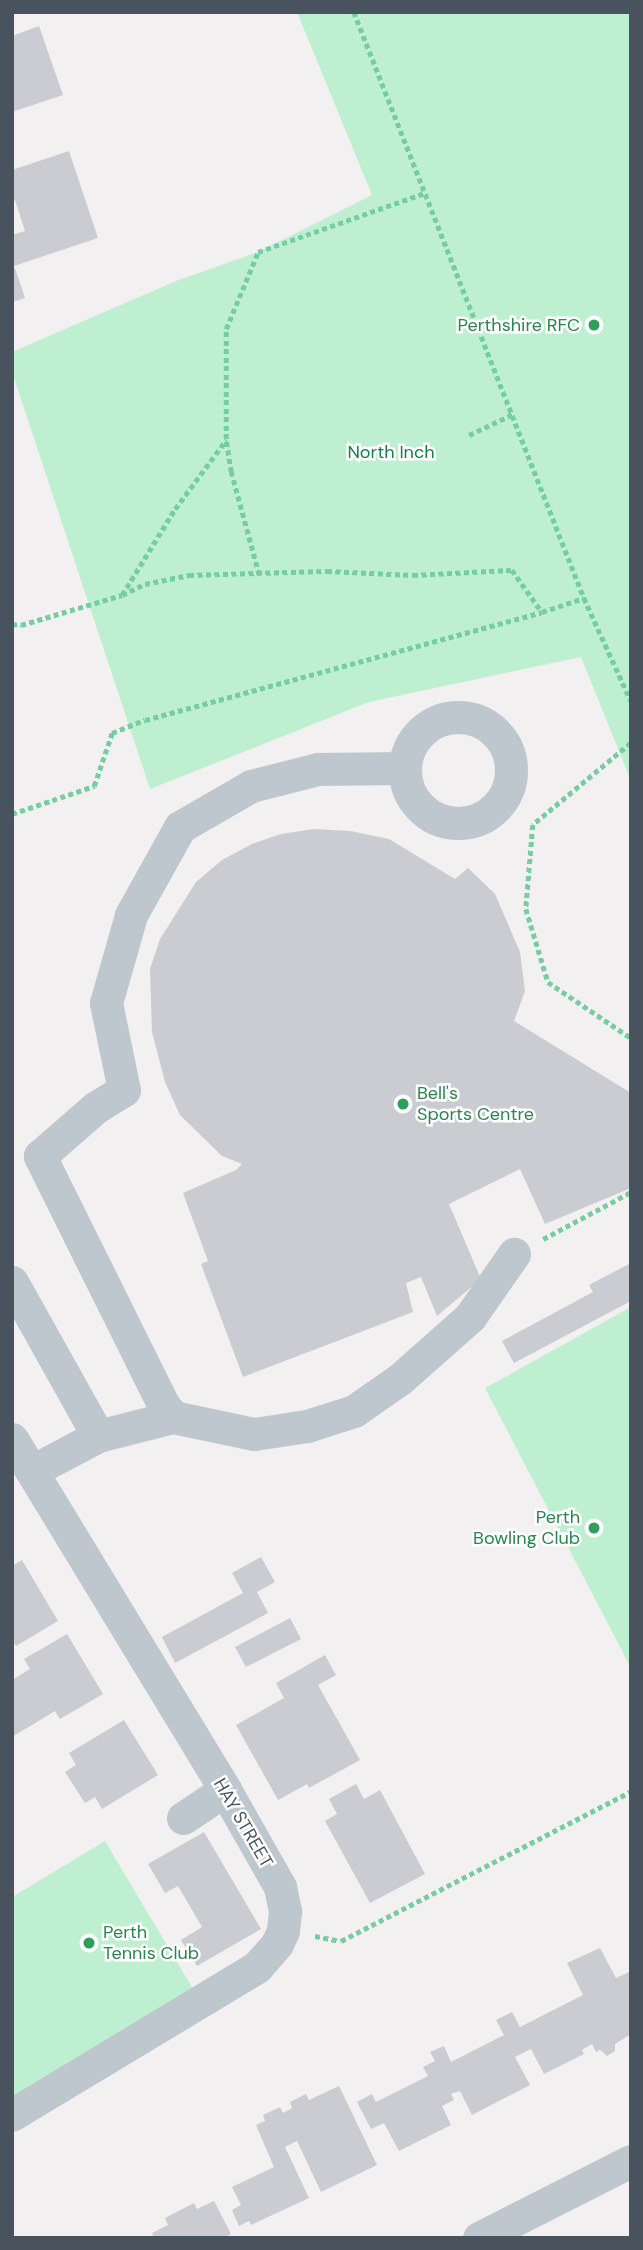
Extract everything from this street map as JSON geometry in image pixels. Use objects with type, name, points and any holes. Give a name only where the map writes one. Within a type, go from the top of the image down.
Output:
[{"type":"street","points":[[173,1417],[163,1404],[40,1156],[95,1108],[124,1090],[106,1003],[131,915],[180,827],[251,786],[318,769],[405,768]]},
{"type":"street","points":[[32,1471],[98,1436],[173,1417],[254,1434],[307,1426],[354,1411],[400,1379],[470,1317],[514,1254]]},
{"type":"street","points":[[12,1282],[98,1436]]},
{"type":"street","name":"HAY STREET","points":[[12,1438],[225,1790],[280,1887],[285,1911],[283,1931]]},
{"type":"street","points":[[183,1818],[225,1790]]},
{"type":"street","points":[[12,2115],[257,1967],[277,1944],[283,1931]]},
{"type":"street","points":[[479,2238],[631,2161]]},
{"type":"path","points":[[354,12],[584,598],[631,701]]},
{"type":"path","points":[[259,575],[231,472],[226,439],[226,329],[258,252],[425,193]]},
{"type":"path","points":[[469,435],[513,414]]},
{"type":"path","points":[[122,595],[175,509],[226,439]]},
{"type":"path","points":[[12,624],[21,625],[122,595],[145,584],[189,575],[327,571],[412,575],[512,570],[542,612]]},
{"type":"path","points":[[12,814],[94,786],[111,733],[145,720],[542,612],[584,598]]},
{"type":"path","points":[[631,743],[533,825],[526,909],[548,982],[631,1038]]},
{"type":"path","points":[[514,1254],[631,1192]]},
{"type":"path","points":[[283,1931],[341,1941],[631,1791]]},
{"type":"green space","name":"North Inch","points":[[297,12],[631,12],[631,781],[581,657],[369,702],[150,789],[12,372],[12,352],[176,281],[258,252],[372,195]]},
{"type":"green space","name":"Perth Bowling Club","points":[[631,1307],[631,1668],[485,1388]]},
{"type":"green space","name":"Perth Tennis Club","points":[[105,1841],[193,1989],[12,2097],[12,1897]]},
{"type":"building","points":[[39,26],[63,95],[12,112],[12,36]]},
{"type":"building","points":[[69,151],[98,238],[14,266],[12,235],[25,231],[15,200],[12,201],[12,170]]},
{"type":"building","points":[[15,268],[25,298],[12,302],[12,269]]},
{"type":"building","name":"Bell's Sports Centre","points":[[314,829],[350,831],[389,839],[455,879],[468,868],[495,894],[520,952],[525,991],[514,1021],[631,1093],[631,1188],[545,1224],[520,1169],[449,1204],[481,1279],[437,1316],[421,1277],[406,1283],[413,1312],[243,1377],[201,1264],[208,1261],[183,1193],[236,1170],[242,1164],[222,1156],[180,1115],[165,1082],[152,1032],[150,969],[160,939],[196,882],[222,860],[252,844],[281,834]]},
{"type":"building","points":[[631,1263],[631,1301],[514,1363],[502,1341],[593,1292],[589,1285]]},
{"type":"building","points":[[261,1557],[275,1582],[257,1592],[268,1613],[175,1663],[162,1637],[243,1593],[232,1573]]},
{"type":"building","points":[[22,1560],[58,1621],[16,1646],[12,1640],[12,1566]]},
{"type":"building","points":[[290,1618],[301,1639],[246,1667],[235,1647]]},
{"type":"building","points":[[67,1634],[103,1694],[60,1719],[55,1711],[12,1737],[12,1680],[30,1669],[24,1659]]},
{"type":"building","points":[[325,1655],[336,1675],[318,1685],[360,1760],[309,1788],[307,1784],[278,1800],[236,1725],[284,1698],[276,1683]]},
{"type":"building","points":[[124,1720],[158,1775],[102,1809],[95,1797],[85,1803],[65,1772],[76,1765],[69,1753]]},
{"type":"building","points":[[356,1784],[364,1799],[380,1790],[425,1874],[370,1903],[325,1821],[337,1814],[329,1799]]},
{"type":"building","points":[[204,1832],[261,1929],[197,1966],[181,1940],[202,1927],[178,1886],[165,1893],[148,1864]]},
{"type":"building","points":[[600,1948],[616,1978],[631,1971],[631,2034],[615,2044],[615,2051],[607,2056],[600,2050],[596,2052],[592,2044],[582,2050],[584,2054],[544,2074],[531,2049],[515,2057],[530,2085],[472,2115],[460,2091],[451,2094],[454,2100],[442,2106],[451,2125],[399,2151],[384,2123],[371,2129],[357,2102],[372,2094],[376,2102],[428,2076],[423,2067],[435,2061],[430,2052],[444,2046],[451,2062],[504,2035],[496,2020],[512,2012],[520,2027],[583,1995],[567,1963]]},
{"type":"building","points":[[339,2086],[377,2165],[321,2192],[297,2141],[285,2147],[309,2198],[251,2225],[249,2221],[239,2226],[232,2210],[241,2205],[232,2187],[274,2167],[256,2125],[265,2121],[263,2115],[280,2107],[283,2113],[292,2108],[290,2102],[306,2094],[309,2100]]},
{"type":"building","points":[[214,2201],[231,2234],[224,2238],[154,2238],[152,2233],[168,2225],[165,2218],[194,2203],[197,2209]]},
{"type":"place","name":"Perthshire RFC","points":[[594,325]]},
{"type":"place","name":"Bell's Sports Centre","points":[[403,1104]]},
{"type":"place","name":"Perth Bowling Club","points":[[594,1528]]},
{"type":"place","name":"Perth Tennis Club","points":[[89,1943]]}]
